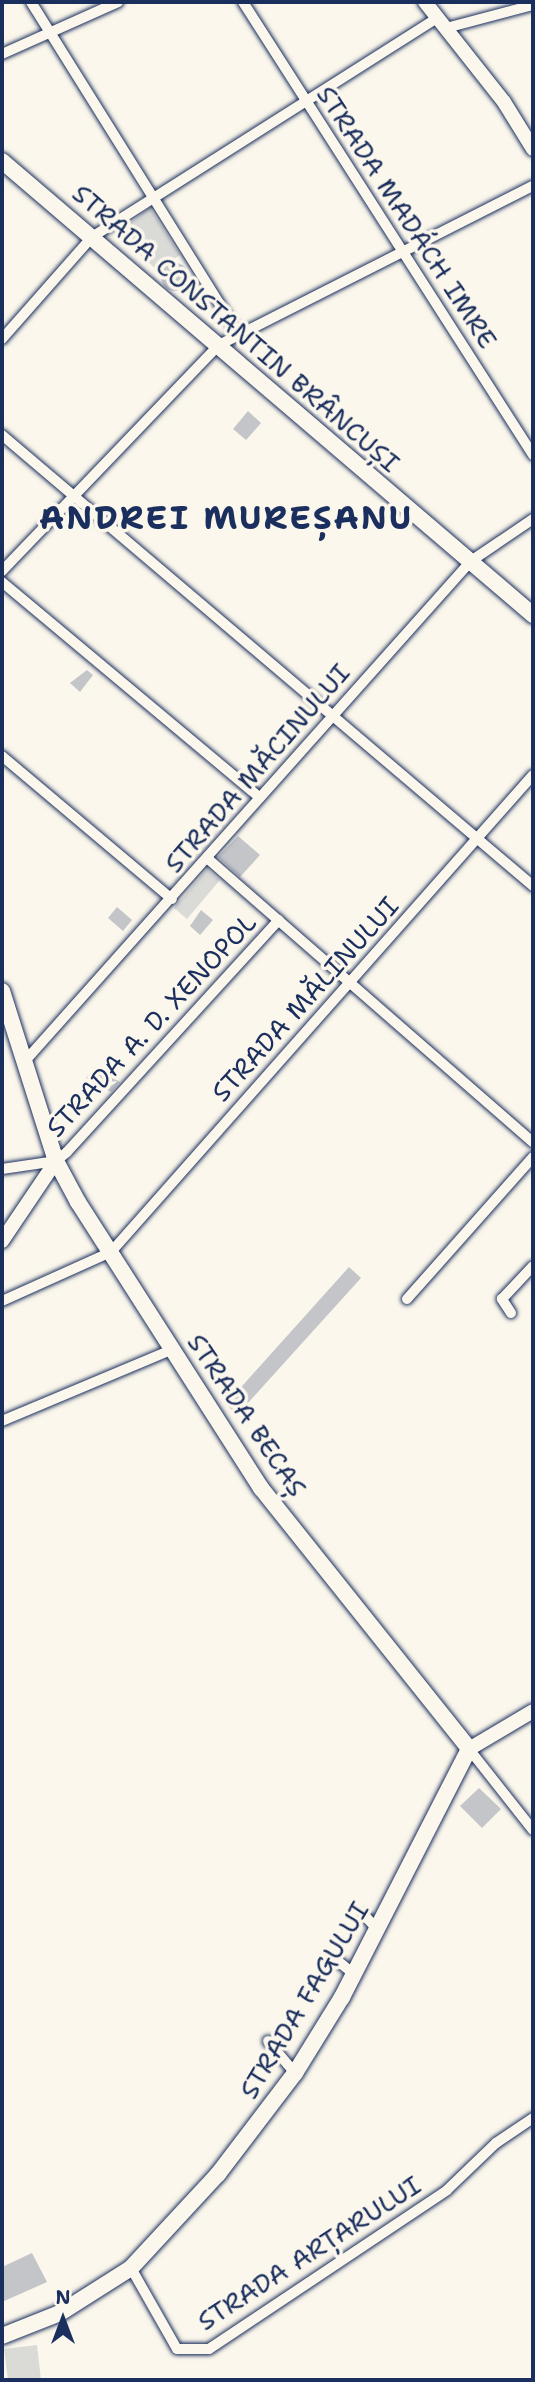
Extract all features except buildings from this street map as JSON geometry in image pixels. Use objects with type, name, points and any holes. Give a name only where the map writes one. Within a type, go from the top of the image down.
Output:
[{"type":"main road","name":"STRADA CONSTANTIN BRÂNCUȘI","points":[[2,161],[533,615]]},
{"type":"main road","name":"STRADA BECAȘ","points":[[2,991],[5,1009],[25,1061],[56,1161],[111,1252],[261,1488],[469,1749]]},
{"type":"main road","name":"STRADA FAGULUI","points":[[4,2333],[60,2313],[131,2268],[218,2174],[295,2073],[354,1974],[469,1749]]},
{"type":"street","points":[[32,2],[151,198],[239,335]]},
{"type":"street","points":[[2,54],[48,31],[118,2]]},
{"type":"street","name":"STRADA MADÁCH IMRE","points":[[243,2],[533,456]]},
{"type":"street","points":[[425,2],[533,149]]},
{"type":"street","points":[[2,339],[92,237],[151,198],[305,102],[441,23],[533,5]]},
{"type":"street","points":[[2,571],[219,345],[533,186]]},
{"type":"street","points":[[2,435],[533,886]]},
{"type":"street","name":"STRADA MĂCINULUI","points":[[25,1061],[471,561],[533,519]]},
{"type":"street","points":[[2,582],[260,799]]},
{"type":"street","points":[[2,756],[172,899]]},
{"type":"street","name":"STRADA MĂLINULUI","points":[[111,1252],[533,775]]},
{"type":"street","points":[[207,858],[533,1142]]},
{"type":"street","name":"STRADA A. D. XENOPOL","points":[[56,1161],[279,920]]},
{"type":"street","points":[[407,1298],[533,1157]]},
{"type":"street","points":[[2,1169],[56,1161]]},
{"type":"street","points":[[2,1241],[56,1161]]},
{"type":"street","points":[[2,1301],[111,1252]]},
{"type":"street","points":[[511,1313],[502,1299],[533,1266]]},
{"type":"street","points":[[2,1420],[173,1349]]},
{"type":"street","points":[[533,1711],[469,1749],[533,1830]]},
{"type":"street","points":[[365,1916],[378,1930]]},
{"type":"street","points":[[339,1962],[354,1974]]},
{"type":"street","points":[[268,2041],[295,2073]]},
{"type":"street","name":"STRADA ARȚARULUI","points":[[131,2268],[177,2349],[209,2348],[447,2190],[496,2143],[533,2118]]},
{"type":"shaded area","points":[[150,208],[180,255],[157,270],[116,233]]},
{"type":"shaded area","points":[[207,869],[220,880],[187,919],[174,908]]},
{"type":"shaded area","points":[[37,2345],[41,2380],[8,2380],[4,2349]]},
{"type":"district","name":"ANDREI MUREȘANU","points":[[226,518]]}]
